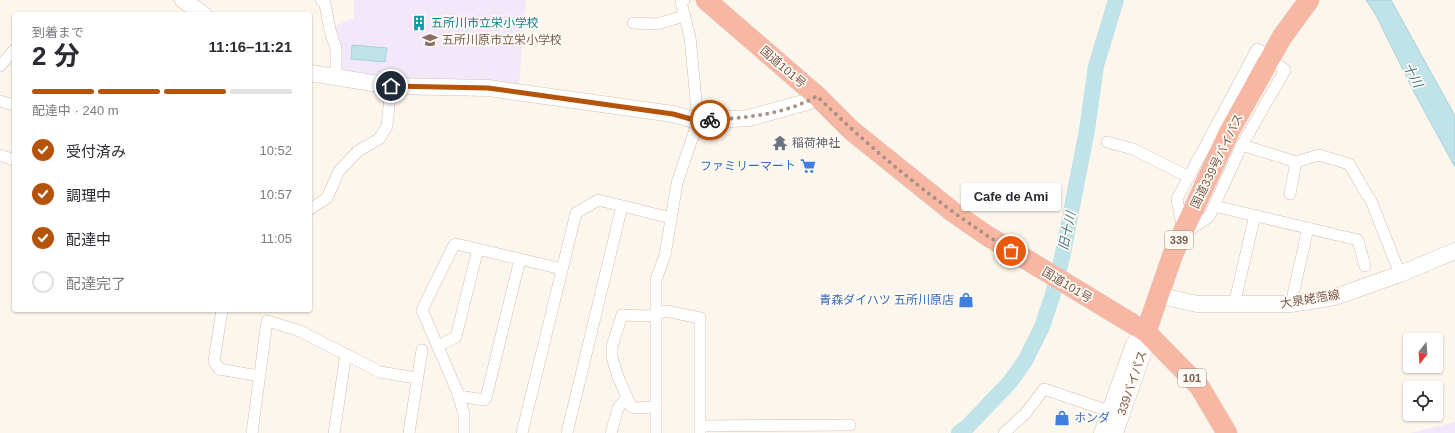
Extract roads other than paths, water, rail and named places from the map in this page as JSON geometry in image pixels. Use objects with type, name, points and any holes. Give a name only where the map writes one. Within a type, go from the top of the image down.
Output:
[{"type":"highway","name":"国道339号バイパス","points":[[1146,332],[1158,295],[1182,233],[1229,132],[1282,37],[1309,0]]},
{"type":"highway","name":"国道101号","points":[[709,1],[817,96],[851,130],[953,212],[1036,266],[1146,332],[1199,386],[1227,433]]},
{"type":"main road","points":[[183,0],[200,12]]},
{"type":"main road","points":[[312,74],[391,86],[488,88],[673,114],[698,121],[748,118],[807,102],[817,96]]},
{"type":"main road","name":"大泉姥萢線","points":[[1158,295],[1197,304],[1234,305],[1291,304],[1335,298],[1400,274],[1455,250]]},
{"type":"main road","name":"339バイパス","points":[[1114,433],[1116,413],[1144,350],[1146,332]]},
{"type":"main road","points":[[1102,433],[1116,413]]},
{"type":"street","points":[[321,0],[325,4],[330,30],[336,49],[336,78]]},
{"type":"street","points":[[656,433],[656,280],[665,255],[682,166],[698,121],[690,37],[681,2],[684,0]]},
{"type":"street","points":[[633,23],[657,24],[684,16]]},
{"type":"street","points":[[1262,52],[1257,49],[1177,199],[1182,233],[1209,218],[1242,145],[1285,70],[1280,66]]},
{"type":"street","points":[[0,66],[12,52]]},
{"type":"street","points":[[312,208],[327,198],[339,171],[358,151],[379,139],[387,126],[391,86]]},
{"type":"street","points":[[0,101],[12,104]]},
{"type":"street","points":[[1107,142],[1133,149],[1189,177]]},
{"type":"street","points":[[1242,145],[1296,162],[1319,155],[1349,164],[1372,203],[1400,274]]},
{"type":"street","points":[[0,155],[12,159]]},
{"type":"street","points":[[1290,194],[1296,162]]},
{"type":"street","points":[[522,433],[576,213],[598,200],[671,218]]},
{"type":"street","points":[[567,433],[622,206]]},
{"type":"street","points":[[1214,206],[1358,240],[1365,266]]},
{"type":"street","points":[[1234,305],[1255,215]]},
{"type":"street","points":[[1291,304],[1308,228]]},
{"type":"street","points":[[464,433],[465,421],[459,396],[438,346],[425,321],[422,310],[422,307],[454,245],[456,244],[562,269]]},
{"type":"street","points":[[438,346],[456,337],[478,249]]},
{"type":"street","points":[[459,396],[484,400],[486,398],[520,259]]},
{"type":"street","points":[[656,407],[634,408],[626,398],[612,356],[612,346],[622,315],[656,314],[666,311],[700,318],[700,430],[806,430],[850,425]]},
{"type":"street","points":[[222,312],[214,361],[219,369],[259,376]]},
{"type":"street","points":[[252,433],[268,315],[380,372],[417,378]]},
{"type":"street","points":[[409,433],[422,350]]},
{"type":"street","points":[[334,433],[346,354]]},
{"type":"street","points":[[1004,433],[1024,414],[1044,389],[1116,413]]},
{"type":"street","points":[[611,433],[618,408],[626,398]]},
{"type":"water","name":"十川","points":[[1366,0],[1391,0],[1455,116],[1455,167],[1414,92],[1376,15]]},
{"type":"water","points":[[352,45],[387,48],[385,62],[351,59]]},
{"type":"waterway","name":"旧十川","points":[[959,433],[967,427],[1010,382],[1025,361],[1042,327],[1053,294],[1063,253],[1087,130],[1096,66],[1116,0]]},
{"type":"place","name":"五所川市立栄小学校","points":[[419,23]]},
{"type":"place","name":"五所川原市立栄小学校","points":[[430,40]]},
{"type":"place","name":"稲荷神社","points":[[780,143]]},
{"type":"place","name":"ファミリーマート","points":[[808,166]]},
{"type":"place","name":"Cafe de Ami","points":[[1011,251]]},
{"type":"place","name":"青森ダイハツ 五所川原店","points":[[966,300]]},
{"type":"place","name":"ホンダ","points":[[1062,418]]}]
